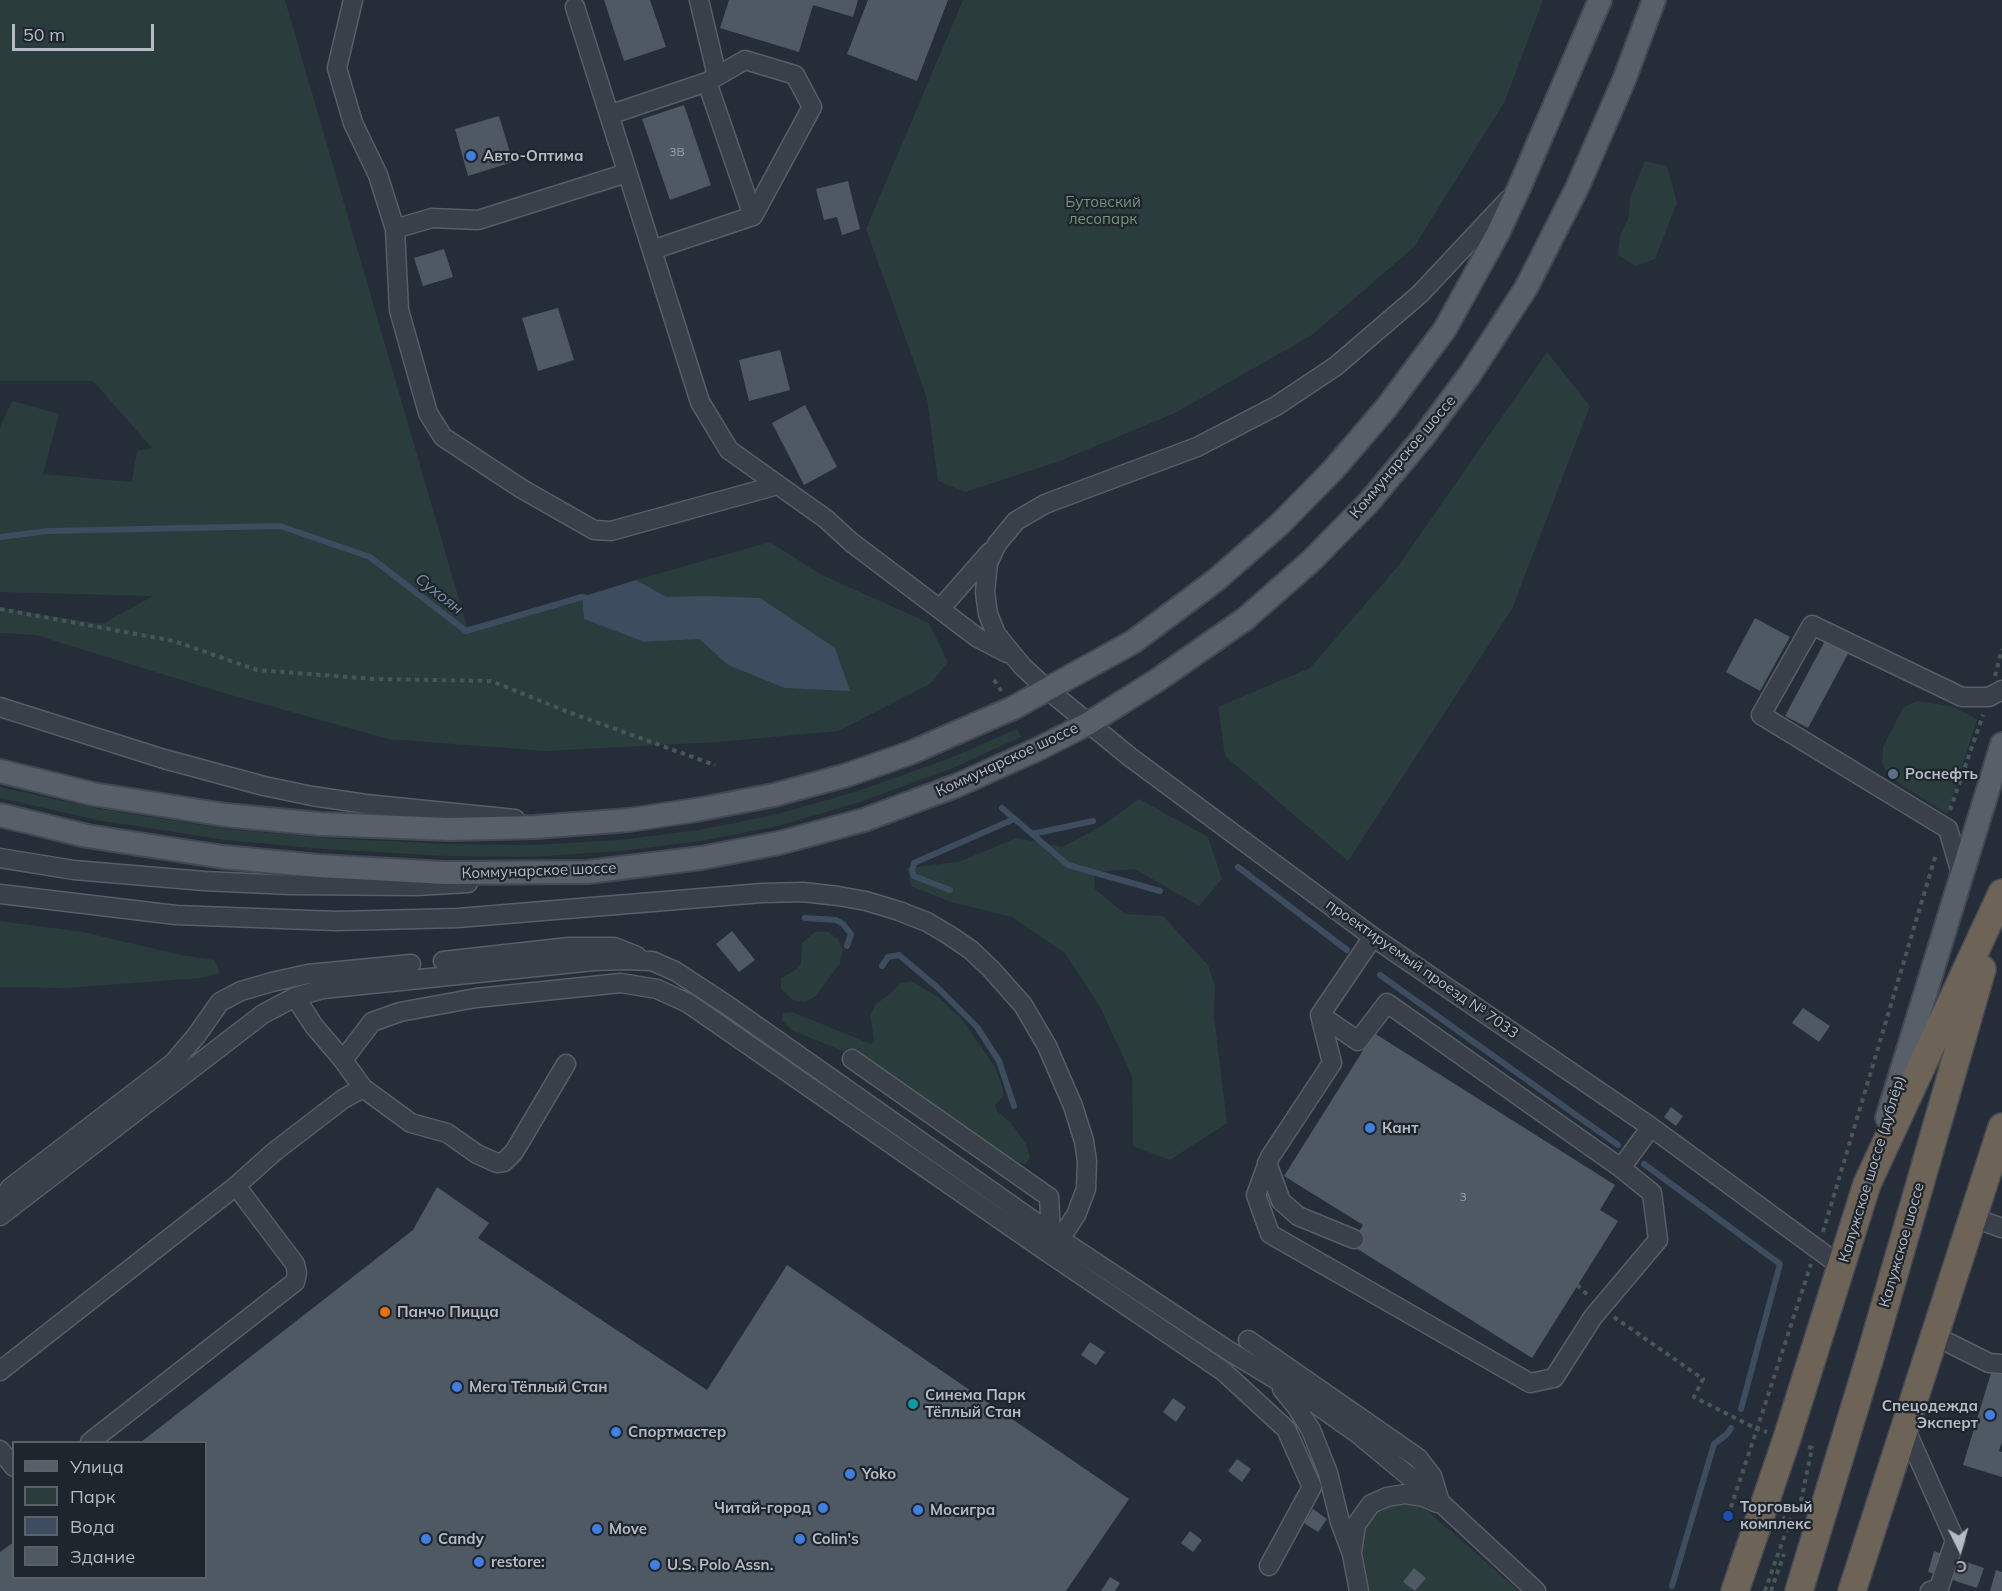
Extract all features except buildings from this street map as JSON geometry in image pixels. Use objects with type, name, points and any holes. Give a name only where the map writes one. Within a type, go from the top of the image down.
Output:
[{"type":"highway","points":[[1867,1184],[2002,893]]},
{"type":"highway","name":"Калужское шоссе","points":[[1799,1591],[2002,899]]},
{"type":"highway","points":[[1852,1591],[2002,1127]]},
{"type":"highway","name":"Калужское шоссе (дублёр)","points":[[1735,1591],[1787,1438],[1867,1184]]},
{"type":"main road","points":[[0,771],[93,794],[249,817],[320,824],[450,829],[572,824],[629,820],[774,795],[847,775],[941,741],[1013,708],[1133,642],[1216,580],[1280,524],[1333,470],[1388,406],[1445,329],[1498,233],[1600,0]]},
{"type":"main road","name":"Коммунарское шоссе","points":[[0,815],[87,836],[223,857],[319,866],[445,873],[588,872],[701,858],[779,843],[864,820],[958,785],[1038,749],[1089,723],[1156,681],[1245,619],[1311,561],[1369,502],[1424,436],[1470,374],[1526,288],[1577,188],[1624,80],[1654,0]]},
{"type":"main road","name":"Калужское шоссе (дублёр)","points":[[1867,1184],[2002,744]]},
{"type":"main road","points":[[1987,1177],[2002,1146]]},
{"type":"street","points":[[353,0],[337,68],[353,123],[378,175],[395,229],[399,310],[428,413],[442,437],[522,489],[594,530],[611,531],[778,485]]},
{"type":"street","points":[[699,0],[712,79],[753,216]]},
{"type":"street","points":[[574,7],[700,402],[729,450],[826,519],[851,542],[978,638],[1014,657]]},
{"type":"street","points":[[609,115],[712,79],[745,60],[795,75],[812,107],[753,216],[652,250]]},
{"type":"street","points":[[395,229],[432,218],[478,220],[627,172]]},
{"type":"street","points":[[940,609],[1016,521],[1045,504],[1197,447],[1276,406],[1326,373],[1420,294],[1519,188]]},
{"type":"street","points":[[997,544],[988,563],[985,592],[988,614],[996,634],[1014,657]]},
{"type":"street","points":[[1962,877],[1948,829],[1761,715],[1812,625],[1962,697],[1995,694]]},
{"type":"street","name":"проектируемый проезд № 7033","points":[[1014,657],[1048,690],[1130,757],[1373,937],[1651,1127],[1842,1267]]},
{"type":"street","points":[[4,708],[164,759],[244,781],[312,796],[572,824]]},
{"type":"street","points":[[0,858],[43,866],[128,876],[290,885],[417,886],[588,872]]},
{"type":"street","points":[[0,894],[176,915],[336,921],[458,918],[783,893],[838,896],[866,901],[899,911],[927,922],[948,935],[991,969],[1023,1005],[1047,1046],[1073,1106],[1084,1141],[1087,1161],[1086,1189],[1076,1215],[1059,1231]]},
{"type":"street","points":[[1320,1015],[1358,1041],[1387,1003],[1621,1168],[1652,1193],[1658,1239],[1593,1317],[1554,1378],[1530,1383],[1270,1234],[1256,1195],[1267,1163],[1332,1063],[1320,1015],[1373,937]]},
{"type":"street","points":[[443,961],[569,946],[614,947],[675,971],[1275,1380],[1310,1400],[1358,1434],[1444,1505],[1535,1591]]},
{"type":"street","points":[[0,1216],[263,1014],[295,997],[323,989],[594,961],[652,962]]},
{"type":"street","points":[[0,1205],[10,1188],[173,1063],[220,1002],[272,982],[308,974],[411,964]]},
{"type":"street","points":[[657,989],[675,971]]},
{"type":"street","points":[[343,1060],[372,1022],[400,1012],[476,998],[621,983],[657,989],[688,1003],[1223,1371],[1286,1429],[1312,1487],[1269,1566]]},
{"type":"street","points":[[295,997],[314,1026],[363,1088],[411,1123],[447,1133],[477,1154],[497,1163],[504,1162],[514,1152],[566,1064]]},
{"type":"street","points":[[196,1036],[224,1014]]},
{"type":"street","points":[[852,1059],[1049,1197],[1059,1231]]},
{"type":"street","points":[[0,1371],[236,1186],[274,1152],[343,1099],[363,1088]]},
{"type":"street","points":[[1621,1168],[1651,1127]]},
{"type":"street","points":[[1267,1163],[1281,1201],[1298,1216],[1354,1239]]},
{"type":"street","points":[[93,1441],[294,1282],[297,1273],[295,1264],[236,1186]]},
{"type":"street","points":[[1974,1218],[2002,1228]]},
{"type":"street","points":[[1935,1336],[1989,1363],[2002,1364]]},
{"type":"street","points":[[1248,1340],[1418,1458],[1432,1476],[1444,1505]]},
{"type":"street","points":[[1275,1380],[1296,1406],[1311,1430],[1328,1473],[1340,1522],[1352,1554],[1359,1591]]},
{"type":"street","points":[[1905,1428],[1955,1540],[1939,1588],[1930,1591]]},
{"type":"street","points":[[0,1449],[12,1464]]},
{"type":"street","points":[[1352,1554],[1356,1526],[1371,1504],[1387,1497],[1405,1494],[1424,1497],[1444,1505]]},
{"type":"path","points":[[0,609],[174,642],[257,670],[374,679],[491,681],[571,713],[715,765]]},
{"type":"path","points":[[1601,1308],[1703,1379],[1694,1397],[1758,1429],[1816,1249],[1944,826],[1995,694],[2002,649]]},
{"type":"path","points":[[1765,1591],[1790,1520],[1784,1518],[1780,1528]]},
{"type":"green space","points":[[0,0],[285,0],[467,627],[582,597],[584,619],[644,642],[699,639],[728,665],[703,596],[665,598],[636,580],[770,542],[820,574],[929,623],[948,662],[930,684],[838,731],[718,742],[546,751],[388,739],[217,691],[36,635],[0,633],[0,608],[102,624],[153,596],[0,592],[0,427],[12,401],[59,414],[43,474],[132,482],[137,451],[152,448],[93,381],[0,381]]},
{"type":"green space","name":"Бутовский лесопарк","points":[[963,0],[1543,0],[1505,101],[1414,247],[1312,335],[1175,413],[1060,461],[965,492],[938,481],[927,398],[866,229]]},
{"type":"green space","points":[[1645,161],[1667,166],[1677,203],[1655,259],[1635,266],[1618,255],[1620,235],[1629,217],[1630,198]]},
{"type":"green space","points":[[1547,352],[1590,406],[1512,609],[1348,861],[1225,756],[1218,707],[1310,668],[1399,565]]},
{"type":"green space","points":[[1916,701],[1951,706],[1977,719],[1947,814],[1888,776],[1882,762],[1883,747],[1903,708]]},
{"type":"green space","points":[[1017,729],[1021,737],[953,768],[860,802],[778,826],[700,841],[620,851],[532,857],[446,856],[323,849],[225,840],[97,820],[0,798],[0,787],[100,809],[227,829],[326,838],[446,844],[533,845],[620,840],[698,830],[778,814],[858,791],[950,758]]},
{"type":"green space","points":[[1139,799],[1208,837],[1222,879],[1199,906],[1135,869],[1094,872],[1095,889],[1125,914],[1163,916],[1208,965],[1215,986],[1214,1016],[1227,1123],[1170,1160],[1133,1146],[1132,1076],[1100,1007],[1065,953],[1012,917],[951,902],[911,886],[907,868],[958,862],[1017,838],[1062,847],[1102,826]]},
{"type":"green space","points":[[0,921],[83,932],[181,955],[214,960],[220,973],[201,978],[64,988],[0,987]]},
{"type":"green space","points":[[827,931],[838,939],[843,950],[840,963],[816,996],[805,1002],[793,1000],[781,989],[781,978],[801,964],[802,943],[815,932]]},
{"type":"green space","points":[[911,981],[938,997],[961,1018],[995,1067],[1003,1089],[1003,1097],[995,1105],[997,1111],[1010,1122],[1026,1144],[1030,1158],[1025,1164],[984,1142],[866,1060],[793,1031],[782,1020],[783,1013],[792,1012],[871,1044],[874,1039],[870,1015],[876,1004],[900,983]]},
{"type":"green space","points":[[1403,1501],[1417,1504],[1428,1511],[1519,1591],[1370,1591],[1360,1539],[1365,1522],[1384,1504]]},
{"type":"water","points":[[636,580],[666,597],[760,598],[835,648],[850,691],[785,688],[728,665],[699,639],[644,642],[584,619],[582,597]]},
{"type":"waterway","name":"Сухоян","points":[[0,537],[48,531],[280,526],[370,557],[466,631],[582,597],[587,598]]},
{"type":"waterway","points":[[1002,808],[1068,865],[1160,891]]},
{"type":"waterway","points":[[950,890],[914,876],[912,871],[914,863],[1014,819]]},
{"type":"waterway","points":[[1032,834],[1093,821]]},
{"type":"waterway","points":[[1238,867],[1347,950]]},
{"type":"waterway","points":[[805,918],[836,920],[843,924],[851,934],[847,946]]},
{"type":"waterway","points":[[882,966],[888,957],[899,955],[938,988],[977,1027],[999,1061],[1014,1106]]},
{"type":"waterway","points":[[1380,975],[1618,1145]]},
{"type":"waterway","points":[[1644,1164],[1780,1264],[1741,1409]]},
{"type":"waterway","points":[[1672,1586],[1714,1444],[1731,1428]]},
{"type":"place","name":"Авто-Оптима","points":[[471,156]]},
{"type":"place","name":"Роснефть","points":[[1893,774]]},
{"type":"place","name":"Кант","points":[[1370,1128]]},
{"type":"place","name":"Панчо Пицца","points":[[385,1312]]},
{"type":"place","name":"Мега Тёплый Cтан","points":[[457,1387]]},
{"type":"place","name":"Синема Парк Тёплый Стан","points":[[913,1404]]},
{"type":"place","name":"Спецодежда Эксперт","points":[[1990,1415]]},
{"type":"place","name":"Спортмастер","points":[[616,1432]]},
{"type":"place","name":"Yoko","points":[[850,1474]]},
{"type":"place","name":"Читай-город","points":[[823,1508]]},
{"type":"place","name":"Мосигра","points":[[918,1510]]},
{"type":"place","name":"Торговый комплекс","points":[[1728,1516]]},
{"type":"place","name":"Move","points":[[597,1529]]},
{"type":"place","name":"Candy","points":[[426,1539]]},
{"type":"place","name":"Colin's","points":[[800,1539]]},
{"type":"place","name":"restore:","points":[[479,1562]]},
{"type":"place","name":"U.S. Polo Assn.","points":[[655,1565]]}]
